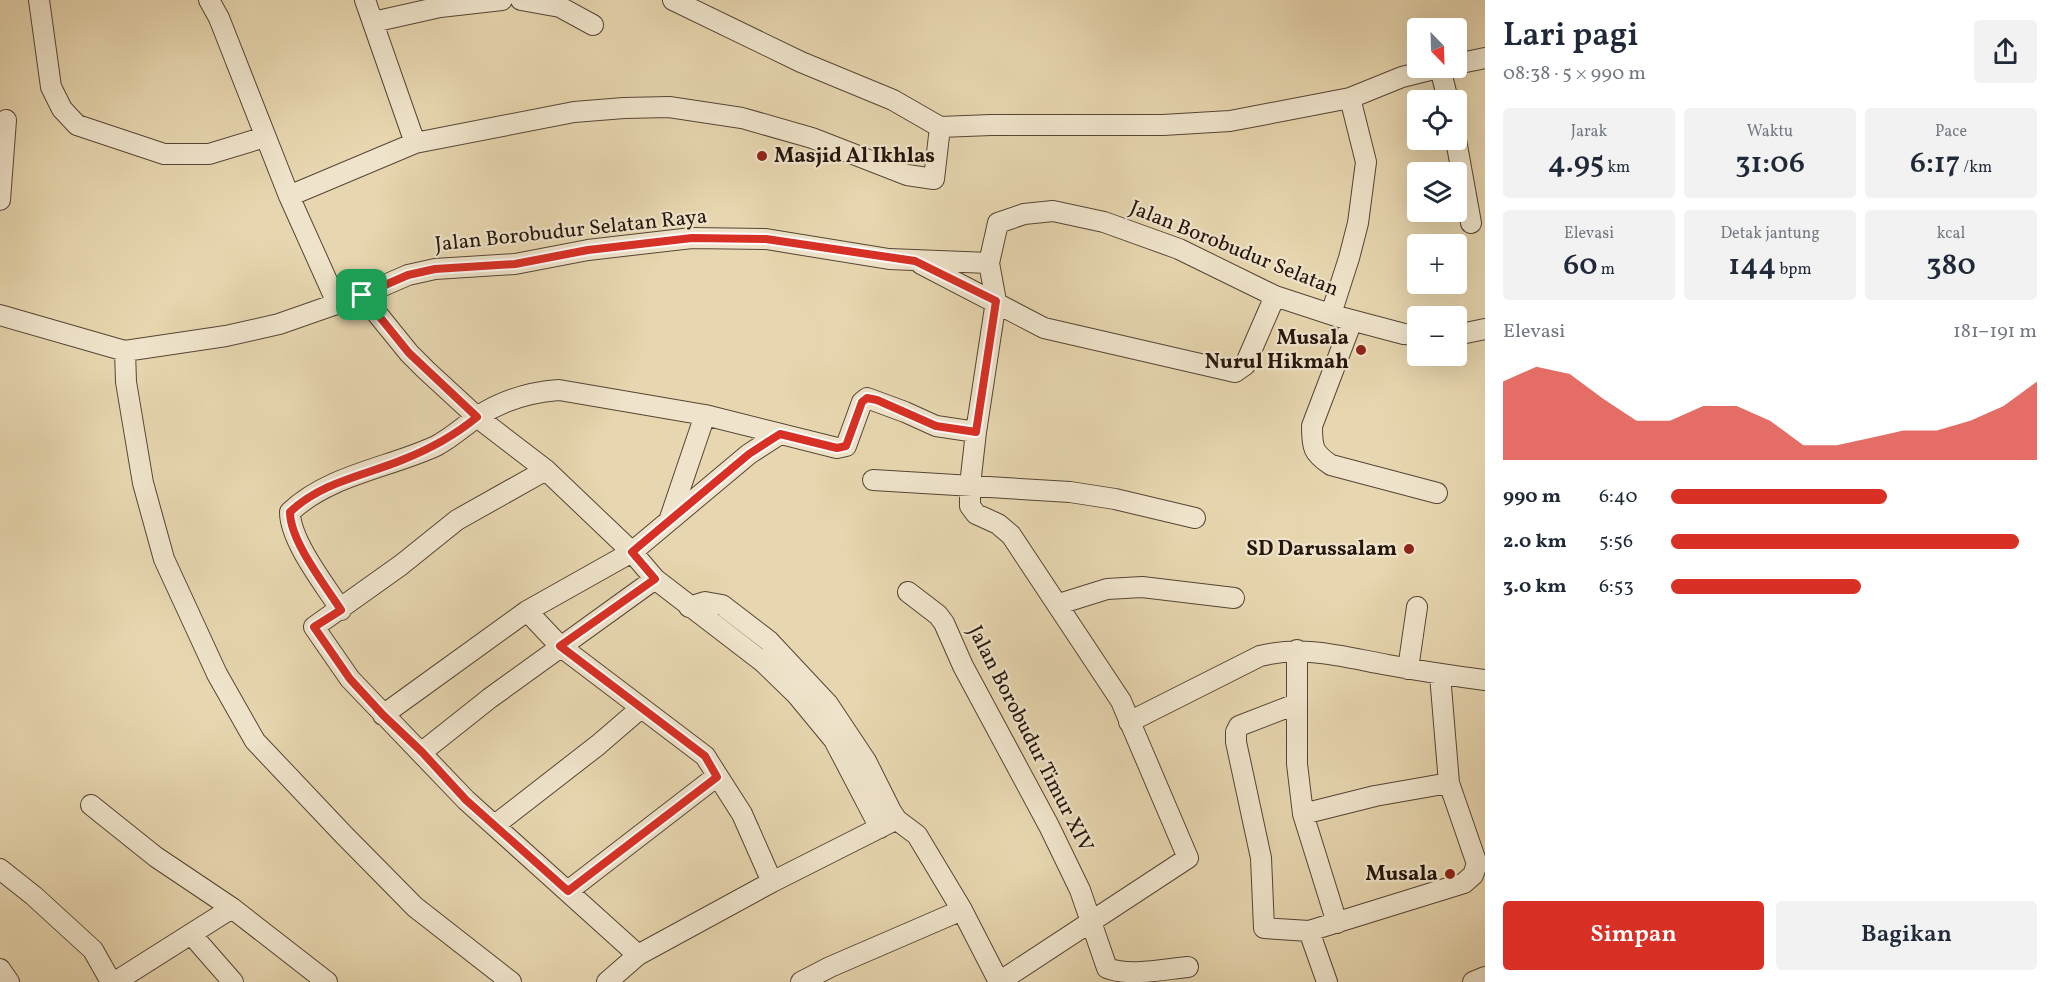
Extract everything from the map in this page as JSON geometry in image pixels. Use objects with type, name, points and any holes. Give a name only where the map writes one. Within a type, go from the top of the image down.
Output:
[{"type":"street","points":[[39,0],[51,87],[62,109],[77,125],[164,154],[209,154],[265,137]]},
{"type":"street","points":[[209,0],[235,58],[289,196],[338,303]]},
{"type":"street","points":[[365,0],[415,143]]},
{"type":"street","points":[[373,22],[440,7],[502,0]]},
{"type":"street","points":[[521,0],[560,8],[593,25]]},
{"type":"street","points":[[673,0],[801,62],[893,100],[940,127],[1163,125],[1230,121],[1350,98],[1407,77]]},
{"type":"street","points":[[1467,62],[1485,58]]},
{"type":"street","points":[[1331,314],[1358,223],[1366,162],[1350,98]]},
{"type":"street","points":[[289,196],[415,143],[574,112],[669,107],[742,118],[812,138],[907,175],[934,179],[940,127]]},
{"type":"street","points":[[0,200],[6,120]]},
{"type":"street","points":[[1458,150],[1471,223]]},
{"type":"street","name":"Jalan Borobudur Selatan","points":[[989,263],[998,223],[1024,214],[1053,211],[1104,222],[1179,249],[1275,296],[1352,321],[1407,334]]},
{"type":"street","name":"Jalan Borobudur Selatan Raya","points":[[125,351],[226,336],[279,324],[362,295],[408,275],[435,269],[515,264],[588,250],[692,238],[766,239],[915,261],[989,263]]},
{"type":"street","points":[[915,261],[996,301],[1044,328],[1235,372],[1245,365],[1275,296]]},
{"type":"street","points":[[362,295],[409,353],[477,417],[546,471],[632,552],[655,579],[763,662],[796,694],[834,740],[889,824],[917,835],[962,910],[999,982],[1188,858],[1120,702],[1103,671],[1011,535],[998,524],[972,510],[970,485],[976,432],[996,301],[989,263]]},
{"type":"street","points":[[0,315],[125,351],[126,382],[143,483],[164,559],[217,674],[255,741],[416,907],[511,982]]},
{"type":"street","points":[[1352,321],[1312,426],[1312,445],[1318,456],[1331,465],[1437,493]]},
{"type":"street","points":[[1467,333],[1485,329]]},
{"type":"street","points":[[341,610],[300,546],[290,524],[290,512],[303,500],[345,479],[438,445],[460,432],[477,417],[501,404],[539,391],[559,390],[705,415],[837,448],[846,446],[862,402],[867,398],[877,400],[936,426],[976,432]]},
{"type":"street","points":[[669,521],[705,415]]},
{"type":"street","points":[[383,715],[527,611],[632,552],[749,454],[780,434]]},
{"type":"street","points":[[546,471],[457,519],[401,565],[341,610],[314,627],[350,679],[466,800],[638,955]]},
{"type":"street","points":[[873,480],[1070,492],[1115,499],[1195,518]]},
{"type":"street","points":[[422,752],[560,646],[655,579]]},
{"type":"street","points":[[1059,604],[1107,589],[1142,587],[1234,598]]},
{"type":"street","name":"Jalan Borobudur Timur XIV","points":[[908,592],[938,615],[944,623],[963,666],[1049,826],[1080,890],[1107,968],[1116,972],[1128,972],[1188,967]]},
{"type":"street","points":[[689,607],[705,602],[722,605],[769,641],[828,704],[866,761],[889,824]]},
{"type":"street","points":[[1408,669],[1417,607]]},
{"type":"street","points":[[527,611],[560,646],[705,756],[742,814],[772,882]]},
{"type":"street","points":[[1129,722],[1260,656],[1297,650],[1440,675],[1485,680]]},
{"type":"street","points":[[1297,650],[1297,764],[1303,814],[1337,923]]},
{"type":"street","points":[[1296,704],[1245,722],[1236,732],[1262,858],[1264,928],[1309,931],[1464,883],[1473,875],[1477,864],[1449,783],[1440,675]]},
{"type":"street","points":[[495,825],[598,745],[641,708]]},
{"type":"street","points":[[568,891],[717,777]]},
{"type":"street","points":[[1303,814],[1375,796],[1449,783]]},
{"type":"street","points":[[90,805],[156,857],[232,908],[327,982]]},
{"type":"street","points":[[607,982],[638,955],[772,882],[889,824]]},
{"type":"street","points":[[0,869],[34,896],[93,950],[111,982]]},
{"type":"street","points":[[116,982],[232,908]]},
{"type":"street","points":[[801,982],[831,974],[962,910]]},
{"type":"street","points":[[1309,931],[1327,982]]},
{"type":"street","points":[[191,934],[233,982]]},
{"type":"street","points":[[0,969],[9,982]]},
{"type":"street","points":[[1473,982],[1485,977]]},
{"type":"place","name":"Masjid Al Ikhlas","points":[[762,156]]},
{"type":"place","name":"Musala Nurul Hikmah","points":[[1361,350]]},
{"type":"place","name":"SD Darussalam","points":[[1409,549]]},
{"type":"place","name":"Musala","points":[[1450,874]]},
{"type":"route","points":[[692,238],[766,239],[889,259],[915,261],[996,301],[976,432],[936,426],[877,400],[867,398],[862,402],[846,446],[837,448],[780,434],[749,454],[632,552],[655,579],[560,646],[705,756],[717,777],[568,891],[466,800],[422,752],[383,715],[350,679],[314,627],[341,610],[300,546],[290,524],[290,512],[303,500],[345,479],[438,445],[460,432],[477,417],[409,353],[362,295],[408,275],[435,269],[515,264],[588,250],[692,238]]}]
